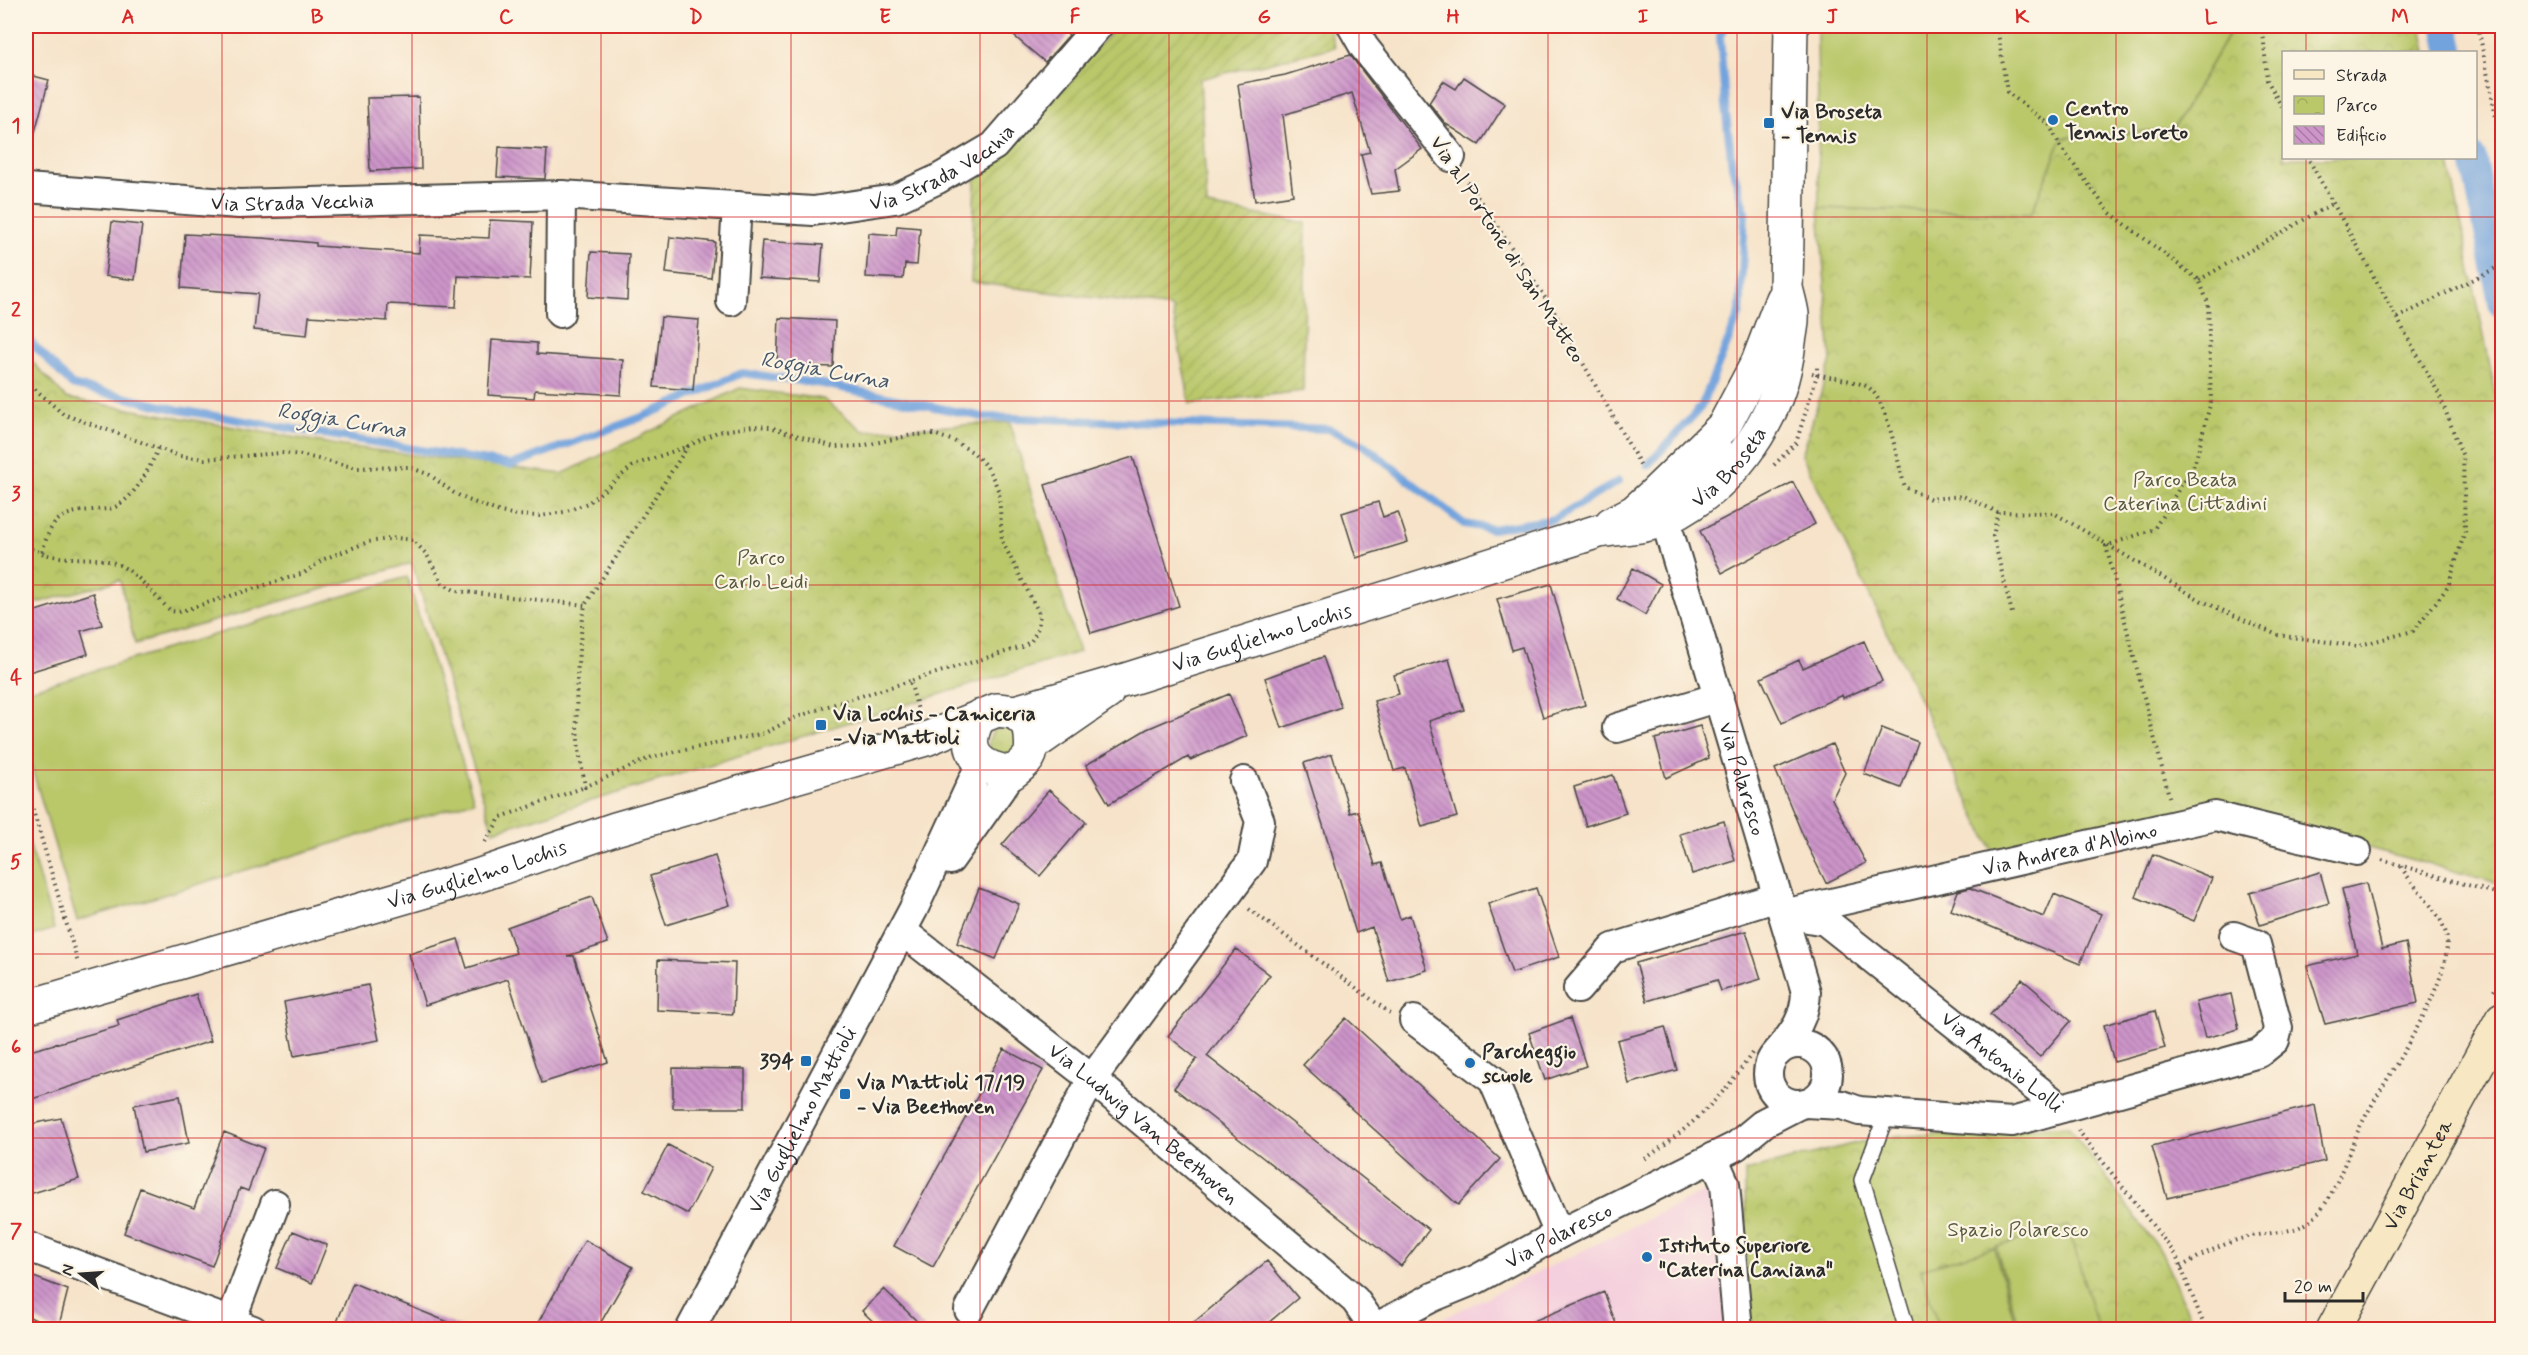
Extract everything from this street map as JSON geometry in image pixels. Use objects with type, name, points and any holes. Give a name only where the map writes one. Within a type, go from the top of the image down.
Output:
[{"type":"main road","name":"Via Briantea","points":[[2333,1329],[2502,1019]]},
{"type":"street","name":"Via Strada Vecchia","points":[[26,188],[239,204],[561,195],[813,211],[896,200],[938,179],[994,146],[1098,26]]},
{"type":"street","name":"Via al Portone di San Matteo","points":[[1352,26],[1364,46],[1451,157]]},
{"type":"street","name":"Via Broseta","points":[[1654,495],[1712,488],[1740,460],[1762,431],[1775,403],[1787,367],[1792,315],[1786,288],[1791,26]]},
{"type":"street","points":[[560,313],[561,195]]},
{"type":"street","points":[[731,301],[737,206]]},
{"type":"street","name":"Via Broseta","points":[[1654,495],[1725,426],[1758,362],[1786,288]]},
{"type":"street","name":"Via Guglielmo Lochis","points":[[26,1007],[477,876],[615,829],[926,739],[997,710],[1015,712],[1125,680],[1599,531],[1654,495]]},
{"type":"street","name":"Via Polaresco","points":[[1654,495],[1719,697],[1806,992],[1805,1011],[1799,1027],[1773,1062],[1765,1109],[1746,1138]]},
{"type":"street","name":"Via Guglielmo Mattioli","points":[[908,921],[1012,773],[1029,760],[1032,745],[1125,680]]},
{"type":"street","name":"Via Polaresco","points":[[1617,728],[1719,697]]},
{"type":"street","points":[[1015,712],[1030,726],[1032,745]]},
{"type":"street","name":"Via Guglielmo Mattioli","points":[[690,1329],[908,921],[977,757],[970,743],[972,731],[979,717]]},
{"type":"street","points":[[926,739],[977,757],[993,770],[1012,773]]},
{"type":"street","points":[[969,1310],[1092,1079],[1252,861],[1260,821],[1244,781]]},
{"type":"street","name":"Via Andrea d'Albino","points":[[1781,905],[2215,816],[2357,851]]},
{"type":"street","points":[[1578,989],[1613,948],[1781,905]]},
{"type":"street","name":"Via Antonio Lolli","points":[[1781,905],[1825,921],[2061,1108]]},
{"type":"street","name":"Via Ludwig Van Beethoven","points":[[908,921],[1355,1300],[1372,1328]]},
{"type":"street","points":[[1828,1068],[1817,1050],[1802,1044],[1792,1045],[1773,1062],[1773,1091],[1780,1098],[1789,1102],[1842,1105],[1873,1112],[2012,1122],[2259,1053],[2275,1040],[2278,1028],[2256,944],[2234,936]]},
{"type":"street","points":[[1806,992],[1837,1092],[1873,1112]]},
{"type":"street","points":[[1414,1020],[1493,1080],[1559,1234]]},
{"type":"street","name":"Via Polaresco","points":[[1372,1328],[1433,1297],[1477,1279],[1559,1234],[1737,1146],[1765,1122],[1802,1103],[1812,1101],[1824,1089],[1828,1068]]},
{"type":"street","points":[[1713,1157],[1725,1184],[1738,1329]]},
{"type":"street","points":[[26,1246],[242,1325],[274,1204]]},
{"type":"lane","points":[[1873,1112],[1862,1180],[1907,1329]]},
{"type":"path","points":[[1997,26],[2007,92],[2049,124],[2060,146],[2109,212],[2199,280],[2208,303],[2211,401],[2195,463],[2154,529],[2106,546]]},
{"type":"path","points":[[2265,26],[2263,31],[2267,80],[2282,109]]},
{"type":"path","points":[[2478,26],[2502,148]]},
{"type":"path","name":"Via al Portone di San Matteo","points":[[1451,157],[1552,308],[1654,495]]},
{"type":"path","points":[[1817,375],[1868,387],[1885,409],[1896,461],[1905,487],[1930,499],[1963,496],[1998,512],[2054,513],[2202,601],[2277,635],[2358,646],[2413,631],[2448,587],[2465,531],[2463,457],[2439,394],[2309,159]]},
{"type":"path","points":[[2199,280],[2333,203]]},
{"type":"path","points":[[2397,318],[2502,265]]},
{"type":"path","points":[[26,381],[63,414],[191,459],[281,453],[309,456],[357,468],[409,467],[430,475],[454,493],[484,507],[517,515],[541,516],[564,512],[588,502],[634,465],[688,446],[717,432],[753,426],[770,428],[834,447],[861,446],[912,435],[933,434],[954,441],[974,453],[987,467],[999,492],[1002,541],[1040,615],[1037,631],[1031,641],[1022,647],[825,707],[792,719],[765,733],[652,757],[585,787],[501,817],[486,840],[477,876]]},
{"type":"path","points":[[585,787],[578,743],[577,718],[580,630],[585,605],[688,446]]},
{"type":"path","points":[[42,553],[52,524],[62,516],[79,511],[116,507],[124,500],[149,470],[158,449]]},
{"type":"path","points":[[1998,512],[1993,536],[2013,617]]},
{"type":"path","points":[[26,547],[63,559],[110,561],[123,567],[171,611],[178,612],[304,573],[324,559],[368,542],[396,538],[413,540],[427,555],[442,583],[456,591],[585,605]]},
{"type":"path","points":[[2106,546],[2176,825]]},
{"type":"path","points":[[910,681],[926,739]]},
{"type":"path","points":[[26,786],[86,989]]},
{"type":"path","points":[[2357,851],[2502,895]]},
{"type":"path","points":[[2181,1267],[2219,1247],[2247,1237],[2301,1226],[2316,1215],[2325,1203],[2359,1130],[2430,1001],[2446,954],[2446,933],[2437,915],[2409,880],[2401,866]]},
{"type":"path","points":[[1228,895],[1395,1016],[1414,1020]]},
{"type":"path","name":"Via Antonio Lolli","points":[[2061,1108],[2176,1255],[2206,1329]]},
{"type":"shaded area","name":"Istituto Superiore \"Caterina Caniana\"","points":[[1720,1184],[1727,1329],[1421,1329]]},
{"type":"green space","points":[[1117,26],[1328,26],[1335,47],[1200,79],[1207,206],[1306,223],[1303,391],[1190,404],[1172,308],[971,282],[975,180]]},
{"type":"green space","points":[[1817,26],[2229,26],[2229,33],[2173,129],[2062,138],[2031,214],[1819,208]]},
{"type":"green space","name":"Parco Beata Caterina Cittadini","points":[[2229,26],[2421,26],[2426,51],[2282,51],[2282,159],[2448,159],[2502,425],[2502,884],[2213,806],[1994,855],[1802,455],[1831,360],[1819,208],[2031,214],[2062,138],[2173,129],[2229,33]]},
{"type":"green space","name":"Parco Carlo Leidi","points":[[26,355],[66,398],[343,446],[562,474],[740,388],[823,399],[864,431],[1010,422],[1079,652],[493,831],[412,563],[135,644],[120,580],[26,606]]},
{"type":"green space","points":[[407,577],[474,801],[77,921],[26,748],[26,691]]},
{"type":"green space","points":[[1004,727],[1016,730],[1020,756],[993,758],[988,742],[993,731]]},
{"type":"green space","points":[[26,833],[54,929],[26,938]]},
{"type":"green space","name":"Spazio Polaresco","points":[[2068,1126],[2161,1252],[2196,1329],[1747,1329],[1745,1171],[1876,1138]]},
{"type":"green space","points":[[2068,1226],[2098,1329],[2019,1329],[1996,1247]]},
{"type":"green space","points":[[1994,1248],[2017,1329],[1939,1329],[1921,1269]]},
{"type":"building","points":[[1002,26],[1057,26],[1069,35],[1045,62]]},
{"type":"building","points":[[1350,55],[1422,149],[1395,169],[1399,191],[1371,194],[1361,154],[1370,152],[1352,93],[1283,115],[1293,195],[1255,201],[1238,84],[1285,75]]},
{"type":"building","points":[[26,74],[49,80],[32,143],[26,142]]},
{"type":"building","points":[[1464,77],[1505,104],[1479,145],[1446,124],[1429,103],[1443,81],[1456,89]]},
{"type":"building","points":[[419,97],[421,169],[370,171],[367,98]]},
{"type":"building","points":[[499,147],[547,150],[545,179],[497,177]]},
{"type":"building","points":[[490,220],[533,222],[530,279],[458,276],[456,307],[388,304],[387,321],[309,316],[307,335],[254,330],[258,294],[181,288],[185,234],[263,238],[316,243],[316,246],[419,253],[420,235],[489,238]]},
{"type":"building","points":[[112,222],[142,225],[135,280],[105,276]]},
{"type":"building","points":[[897,226],[920,228],[917,265],[905,264],[903,279],[866,277],[869,233],[896,235]]},
{"type":"building","points":[[670,237],[715,242],[711,278],[666,273]]},
{"type":"building","points":[[762,241],[823,245],[820,282],[759,278]]},
{"type":"building","points":[[591,252],[629,254],[627,300],[588,297]]},
{"type":"building","points":[[661,317],[699,320],[693,390],[654,387]]},
{"type":"building","points":[[779,318],[835,321],[833,367],[777,365]]},
{"type":"building","points":[[492,340],[537,343],[537,354],[623,360],[621,395],[535,390],[534,398],[488,395]]},
{"type":"building","points":[[1133,457],[1179,606],[1091,633],[1045,485]]},
{"type":"building","points":[[1793,482],[1815,524],[1722,573],[1700,531]]},
{"type":"building","points":[[1378,502],[1383,517],[1398,512],[1408,542],[1356,558],[1342,513]]},
{"type":"building","points":[[1633,568],[1661,584],[1645,615],[1617,599]]},
{"type":"building","points":[[1551,584],[1585,705],[1543,717],[1522,647],[1512,650],[1497,599]]},
{"type":"building","points":[[93,593],[102,625],[81,631],[88,654],[26,673],[26,614]]},
{"type":"building","points":[[1864,641],[1882,681],[1843,698],[1842,695],[1782,723],[1761,678],[1799,660],[1803,668]]},
{"type":"building","points":[[1323,657],[1341,707],[1282,728],[1265,678]]},
{"type":"building","points":[[1449,659],[1464,710],[1429,721],[1457,817],[1422,827],[1405,768],[1394,771],[1374,701],[1399,694],[1394,675]]},
{"type":"building","points":[[1229,694],[1247,736],[1190,760],[1188,757],[1109,804],[1086,765],[1147,729]]},
{"type":"building","points":[[1700,726],[1709,758],[1666,778],[1655,739]]},
{"type":"building","points":[[1882,728],[1918,742],[1901,788],[1864,774]]},
{"type":"building","points":[[1832,744],[1845,773],[1832,799],[1866,863],[1826,883],[1807,845],[1775,769]]},
{"type":"building","points":[[1332,754],[1350,813],[1358,811],[1375,865],[1382,863],[1400,919],[1410,915],[1427,970],[1389,982],[1372,927],[1356,933],[1304,763]]},
{"type":"building","points":[[1613,775],[1626,813],[1586,826],[1574,787]]},
{"type":"building","points":[[1049,790],[1086,822],[1040,876],[1002,845]]},
{"type":"building","points":[[1724,821],[1735,861],[1692,874],[1680,834]]},
{"type":"building","points":[[2153,854],[2212,878],[2194,921],[2136,897]]},
{"type":"building","points":[[715,856],[730,905],[666,925],[650,876]]},
{"type":"building","points":[[2320,872],[2329,903],[2260,925],[2250,893]]},
{"type":"building","points":[[2366,883],[2382,949],[2406,943],[2418,1003],[2325,1024],[2307,966],[2357,954],[2342,889]]},
{"type":"building","points":[[979,888],[1019,904],[996,959],[957,943]]},
{"type":"building","points":[[1536,888],[1559,957],[1512,973],[1488,904]]},
{"type":"building","points":[[1970,888],[2044,917],[2054,894],[2101,914],[2080,964],[1951,910],[1958,891]]},
{"type":"building","points":[[592,897],[608,943],[567,956],[574,956],[608,1062],[542,1083],[508,979],[425,1005],[409,954],[458,939],[467,968],[516,953],[507,927]]},
{"type":"building","points":[[1746,931],[1761,979],[1721,991],[1717,980],[1647,1001],[1636,963]]},
{"type":"building","points":[[1236,949],[1270,975],[1207,1056],[1429,1230],[1401,1266],[1174,1088],[1197,1059],[1168,1036]]},
{"type":"building","points":[[658,960],[735,963],[733,1014],[657,1010]]},
{"type":"building","points":[[2022,979],[2071,1021],[2040,1057],[1990,1015]]},
{"type":"building","points":[[368,985],[379,1040],[294,1056],[284,1002]]},
{"type":"building","points":[[196,994],[211,1041],[26,1101],[26,1052],[119,1026],[117,1020]]},
{"type":"building","points":[[2231,994],[2239,1029],[2205,1038],[2196,1002]]},
{"type":"building","points":[[2155,1011],[2165,1048],[2114,1062],[2104,1025]]},
{"type":"building","points":[[1346,1018],[1500,1159],[1458,1205],[1303,1065]]},
{"type":"building","points":[[1570,1018],[1586,1066],[1545,1080],[1529,1033]]},
{"type":"building","points":[[1665,1027],[1677,1070],[1629,1084],[1617,1040]]},
{"type":"building","points":[[1004,1049],[1043,1070],[933,1267],[894,1246]]},
{"type":"building","points":[[673,1068],[745,1069],[745,1108],[673,1108]]},
{"type":"building","points":[[180,1096],[189,1143],[143,1152],[134,1105]]},
{"type":"building","points":[[2315,1105],[2325,1161],[2167,1198],[2152,1146]]},
{"type":"building","points":[[61,1118],[79,1179],[26,1195],[26,1125]]},
{"type":"building","points":[[224,1132],[264,1148],[248,1191],[240,1188],[212,1266],[124,1233],[140,1188],[194,1208]]},
{"type":"building","points":[[668,1145],[711,1168],[688,1214],[644,1191]]},
{"type":"building","points":[[293,1231],[327,1245],[312,1283],[277,1268]]},
{"type":"building","points":[[585,1240],[633,1267],[597,1329],[553,1329],[539,1321]]},
{"type":"building","points":[[1267,1261],[1298,1298],[1261,1329],[1186,1329]]},
{"type":"building","points":[[26,1274],[68,1290],[58,1329],[53,1329],[26,1315]]},
{"type":"building","points":[[353,1283],[465,1329],[356,1329],[337,1322]]},
{"type":"building","points":[[884,1289],[925,1329],[881,1329],[862,1311]]},
{"type":"building","points":[[1604,1292],[1618,1329],[1514,1329]]},
{"type":"waterway","name":"Roggia Curna","points":[[1648,465],[1701,407],[1740,312],[1745,212],[1732,166],[1725,105],[1720,36],[1725,26]]},
{"type":"waterway","points":[[2446,26],[2451,51]]},
{"type":"waterway","points":[[2473,159],[2502,305]]},
{"type":"waterway","name":"Roggia Curna","points":[[26,337],[72,385],[179,410],[511,465],[642,417],[742,373],[823,384],[983,417],[1329,429],[1364,445],[1464,524],[1492,529],[1554,519],[1619,481]]},
{"type":"place","name":"Centro Tennis Loreto","points":[[2053,120]]},
{"type":"place","name":"Via Broseta - Tennis","points":[[1769,123]]},
{"type":"place","name":"Via Lochis - Camiceria - Via Mattioli","points":[[821,725]]},
{"type":"place","name":"394","points":[[806,1061]]},
{"type":"place","name":"Parcheggio scuole","points":[[1470,1063]]},
{"type":"place","name":"Via Mattioli 17/19 - Via Beethoven","points":[[845,1094]]},
{"type":"place","name":"Istituto Superiore \"Caterina Caniana\"","points":[[1647,1257]]}]
